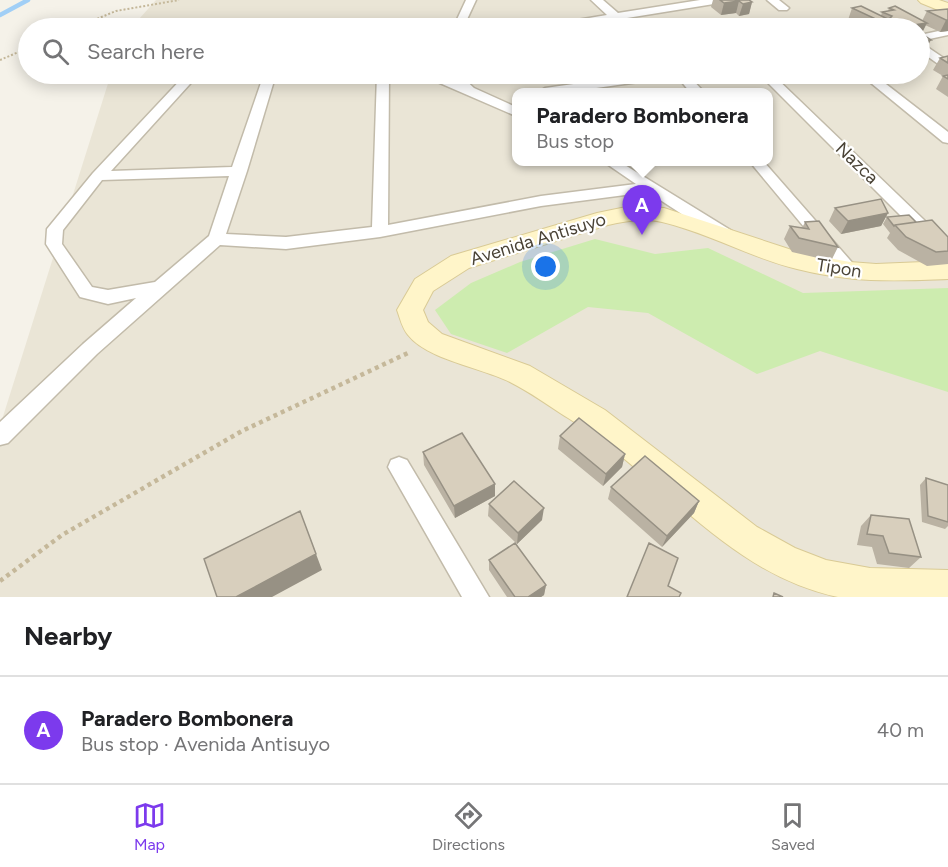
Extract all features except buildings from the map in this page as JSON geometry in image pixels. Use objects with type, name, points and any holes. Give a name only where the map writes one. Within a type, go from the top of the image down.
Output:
[{"type":"street","points":[[463,18],[471,0]]},
{"type":"street","points":[[596,0],[616,17]]},
{"type":"street","points":[[610,18],[720,0]]},
{"type":"street","points":[[772,0],[783,8]]},
{"type":"street","points":[[926,0],[948,9]]},
{"type":"street","points":[[930,36],[948,32]]},
{"type":"street","points":[[930,53],[948,67]]},
{"type":"street","points":[[160,288],[108,297],[86,292],[54,244],[55,229],[98,176],[184,84]]},
{"type":"street","points":[[0,436],[90,349],[216,239],[267,84]]},
{"type":"street","points":[[380,232],[383,84]]},
{"type":"street","points":[[449,84],[512,110]]},
{"type":"street","points":[[461,84],[469,92]]},
{"type":"street","points":[[577,88],[603,84]]},
{"type":"street","name":"Nazca","points":[[775,84],[948,253]]},
{"type":"street","points":[[879,84],[948,139]]},
{"type":"street","points":[[490,101],[512,98]]},
{"type":"street","points":[[618,166],[733,239]]},
{"type":"street","points":[[759,166],[850,271]]},
{"type":"street","points":[[98,176],[240,171]]},
{"type":"street","points":[[216,239],[286,243],[380,232],[541,201],[652,187]]},
{"type":"street","name":"Avenida Antisuyo","points":[[432,341],[417,328],[410,309],[424,285],[460,262],[605,218],[631,213],[664,215],[733,239]]},
{"type":"street","name":"Tipon","points":[[733,239],[798,261],[850,271],[876,273],[948,270]]},
{"type":"street","points":[[432,341],[520,374],[595,419],[745,538],[785,561],[826,577],[870,586],[945,591]]},
{"type":"street","points":[[399,467],[476,597]]},
{"type":"path","points":[[99,18],[116,11],[179,0]]},
{"type":"path","points":[[0,60],[18,52]]},
{"type":"path","points":[[0,581],[62,535],[242,431],[432,341]]},
{"type":"shaded area","points":[[156,0],[948,0],[948,597],[0,597],[0,426],[108,84],[930,84],[930,18],[140,18]]},
{"type":"green space","points":[[595,239],[655,254],[708,248],[803,293],[948,288],[948,392],[820,351],[757,374],[648,313],[588,307],[507,353],[451,334],[435,310],[471,283],[520,262]]},
{"type":"waterway","points":[[0,15],[28,0]]},
{"type":"place","name":"Paradero Bombonera","points":[[642,235]]}]
